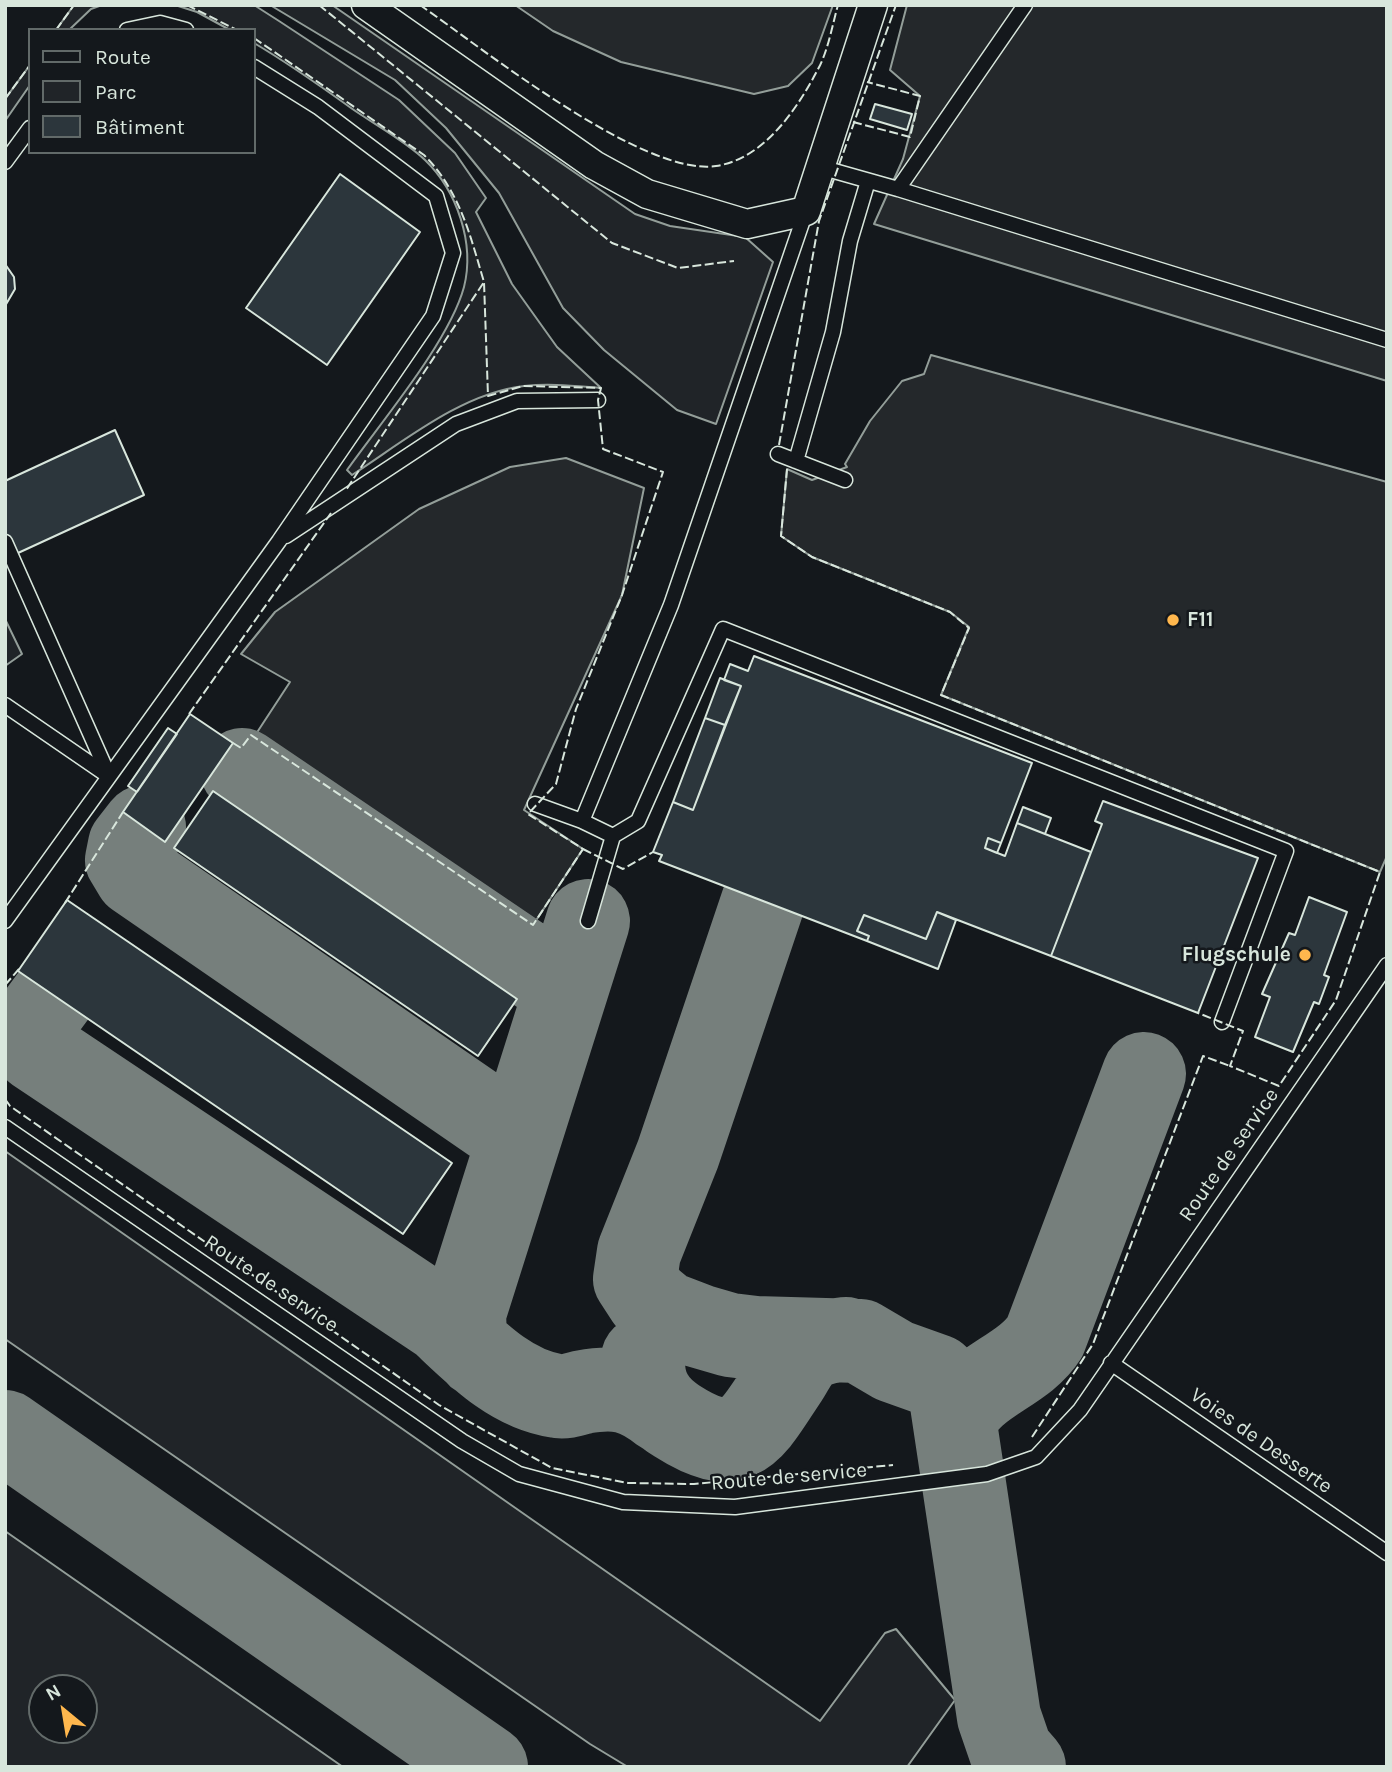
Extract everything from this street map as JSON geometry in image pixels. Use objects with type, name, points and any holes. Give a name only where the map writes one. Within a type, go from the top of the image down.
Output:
[{"type":"street","points":[[366,5],[594,165],[647,194],[747,224],[806,211],[873,5]]},
{"type":"lane","points":[[898,189],[1025,5]]},
{"type":"lane","points":[[136,28],[160,23],[179,28]]},
{"type":"lane","points":[[5,921],[279,541],[433,316],[453,253],[436,196],[318,107],[256,68]]},
{"type":"lane","points":[[5,162],[28,131]]},
{"type":"lane","points":[[820,167],[1387,340]]},
{"type":"lane","points":[[796,461],[834,332],[850,241],[868,181]]},
{"type":"lane","points":[[582,821],[671,605],[806,211]]},
{"type":"lane","points":[[279,541],[456,424],[517,401],[598,400]]},
{"type":"lane","points":[[778,454],[845,480]]},
{"type":"lane","points":[[5,542],[108,775]]},
{"type":"lane","points":[[588,921],[613,836],[638,821],[723,629],[1286,851],[1222,1022]]},
{"type":"lane","points":[[5,705],[108,775]]},
{"type":"lane","points":[[535,804],[582,821],[613,836]]},
{"type":"lane","name":"Route de service","points":[[5,1127],[462,1441],[519,1474],[623,1502],[735,1507],[987,1474],[1036,1457],[1080,1410],[1387,965]]},
{"type":"lane","name":"Voies de Desserte","points":[[1111,1363],[1387,1553]]},
{"type":"green space","points":[[74,5],[102,5],[91,9],[71,28],[57,28]]},
{"type":"green space","points":[[175,5],[254,5],[399,100],[455,153],[486,198],[476,212],[512,284],[557,347],[601,388],[534,385],[501,390],[478,398],[412,434],[352,475],[347,470],[429,356],[456,309],[467,270],[461,219],[446,187],[417,153],[256,44],[256,28],[226,28],[197,12]]},
{"type":"green space","points":[[270,5],[332,5],[635,214],[670,226],[745,237],[773,262],[716,424],[677,410],[604,350],[563,308],[499,193],[446,128],[395,80]]},
{"type":"green space","points":[[28,68],[28,88],[5,121],[5,99]]},
{"type":"green space","points":[[5,619],[22,654],[5,666]]},
{"type":"green space","points":[[5,1151],[820,1721],[885,1633],[896,1629],[955,1700],[907,1767],[628,1767],[590,1744],[5,1339]]},
{"type":"green space","points":[[5,1531],[343,1767],[5,1767]]},
{"type":"shaded area","points":[[515,5],[833,5],[812,63],[788,86],[754,94],[621,62],[553,31]]},
{"type":"shaded area","points":[[907,5],[1387,5],[1387,381],[874,224],[903,159],[920,96],[890,70]]},
{"type":"shaded area","name":"F11","points":[[931,355],[1387,482],[1387,856],[1380,872],[941,695],[969,627],[950,612],[812,557],[781,536],[787,469],[812,480],[847,467],[845,464],[870,421],[902,381],[924,374]]},
{"type":"shaded area","points":[[566,458],[644,488],[622,595],[524,810],[583,849],[533,925],[254,737],[290,682],[241,654],[275,612],[419,509],[510,467]]},
{"type":"building","points":[[875,104],[912,114],[907,130],[870,119]]},
{"type":"building","points":[[340,174],[420,232],[327,365],[246,308]]},
{"type":"building","points":[[5,264],[14,277],[15,289],[5,306]]},
{"type":"building","points":[[115,430],[144,495],[5,559],[5,481]]},
{"type":"building","points":[[754,656],[1032,763],[1001,843],[988,838],[985,848],[1005,856],[1017,823],[1091,852],[1051,956],[937,912],[926,939],[864,915],[857,931],[869,936],[867,941],[659,861],[662,855],[653,852],[673,802],[693,810],[741,686],[724,680],[730,664],[748,671]]},
{"type":"building","points":[[720,678],[741,686],[725,725],[705,718]]},
{"type":"building","points":[[190,714],[233,743],[165,842],[123,812]]},
{"type":"building","points":[[705,718],[725,725],[693,810],[673,802]]},
{"type":"building","points":[[168,728],[177,734],[137,792],[128,786]]},
{"type":"building","points":[[213,791],[517,999],[478,1056],[174,848]]},
{"type":"building","points":[[1103,801],[1258,858],[1198,1013],[1051,956],[1102,824],[1095,821]]},
{"type":"building","points":[[1023,807],[1051,818],[1045,834],[1017,823]]},
{"type":"building","points":[[988,838],[1001,843],[997,853],[985,848]]},
{"type":"building","name":"Flugschule","points":[[1309,897],[1347,912],[1324,975],[1329,977],[1319,1004],[1314,1002],[1293,1052],[1255,1037],[1270,997],[1262,994],[1289,933],[1295,935]]},
{"type":"building","points":[[67,900],[452,1163],[403,1234],[18,971]]},
{"type":"building","points":[[937,912],[956,920],[938,969],[867,941],[869,936],[857,931],[864,915],[926,939]]},
{"type":"taxiway","points":[[242,770],[549,978],[558,992],[560,1006]]},
{"type":"taxiway","points":[[144,827],[130,845],[127,860],[136,875],[512,1134],[515,1144]]},
{"type":"taxiway","points":[[763,902],[678,1154],[639,1252],[635,1279],[648,1299],[665,1313],[699,1326],[730,1335],[755,1338],[860,1341],[894,1361],[936,1376],[950,1391],[999,1717],[1011,1752],[1024,1767]]},
{"type":"taxiway","points":[[478,1355],[465,1338],[464,1313],[588,921]]},
{"type":"taxiway","points":[[54,995],[31,1026],[29,1039],[36,1050],[442,1321],[494,1367],[524,1386],[540,1392],[567,1396],[606,1389],[625,1391],[643,1398],[662,1411]]},
{"type":"taxiway","points":[[955,1421],[973,1396],[1024,1359],[1045,1337],[1144,1074]]},
{"type":"taxiway","points":[[643,1358],[647,1386],[661,1409],[699,1433],[716,1439],[731,1439],[754,1425],[803,1354],[820,1344],[846,1339]]},
{"type":"taxiway","points":[[5,1432],[486,1767]]},
{"type":"fence","points":[[57,28],[74,5]]},
{"type":"fence","points":[[187,5],[233,28]]},
{"type":"fence","points":[[319,5],[612,243],[678,268],[734,261]]},
{"type":"fence","points":[[420,5],[522,78],[607,131],[648,152],[685,164],[716,166],[749,154],[788,117],[821,64],[838,5]]},
{"type":"fence","points":[[779,445],[819,221],[896,5]]},
{"type":"fence","points":[[256,39],[424,155],[447,183],[455,199],[484,282],[346,490]]},
{"type":"fence","points":[[5,99],[28,68]]},
{"type":"fence","points":[[853,122],[910,137],[920,96],[867,82]]},
{"type":"fence","points":[[233,743],[241,748],[251,735],[533,925],[583,849],[528,814],[556,784],[576,709],[622,595],[663,472],[603,449],[598,400],[601,388],[523,386],[488,396],[484,282]]},
{"type":"fence","points":[[787,469],[781,536],[812,557],[950,612],[969,628],[941,695],[1380,872],[1336,1000],[1279,1086],[1230,1066],[1243,1031],[1198,1013]]},
{"type":"fence","points":[[189,714],[331,513]]},
{"type":"fence","points":[[65,903],[123,812]]},
{"type":"fence","points":[[583,849],[623,869],[653,852]]},
{"type":"fence","points":[[5,985],[19,969]]},
{"type":"fence","points":[[1032,1437],[1093,1344],[1203,1056],[1230,1066]]},
{"type":"fence","points":[[5,1099],[10,1106],[439,1405],[552,1468],[628,1483],[694,1484],[893,1465]]},
{"type":"place","name":"F11","points":[[1173,620]]},
{"type":"place","name":"Flugschule","points":[[1305,955]]}]
